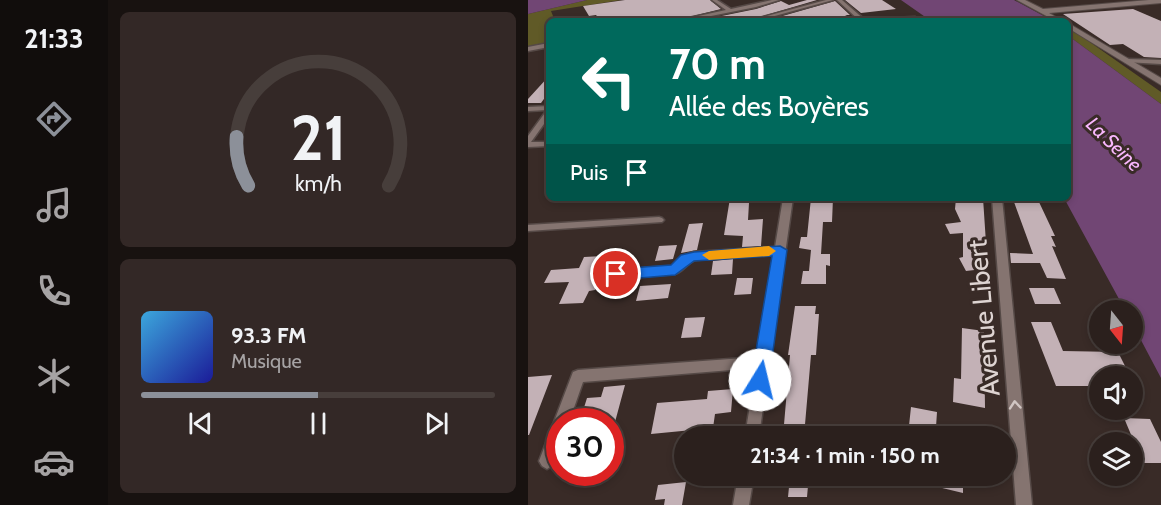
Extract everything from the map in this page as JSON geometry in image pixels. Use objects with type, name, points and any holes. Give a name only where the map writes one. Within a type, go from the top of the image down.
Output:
[{"type":"main road","points":[[1020,0],[1058,18]]},
{"type":"main road","points":[[1047,11],[1157,1]]},
{"type":"main road","points":[[1071,26],[1161,82]]},
{"type":"street","points":[[714,0],[730,11]]},
{"type":"street","points":[[694,18],[777,0]]},
{"type":"street","points":[[762,18],[831,0]]},
{"type":"street","points":[[839,0],[860,18]]},
{"type":"street","points":[[743,9],[748,18]]},
{"type":"street","points":[[528,49],[546,46]]},
{"type":"street","points":[[1127,61],[1161,62]]},
{"type":"street","points":[[528,109],[546,110]]},
{"type":"street","points":[[546,115],[528,143],[546,144]]},
{"type":"street","points":[[753,426],[788,201]]},
{"type":"street","name":"Avenue Libert","points":[[998,201],[1024,505]]},
{"type":"street","points":[[528,228],[659,220]]},
{"type":"street","points":[[616,274],[675,270],[686,259],[694,256],[780,250]]},
{"type":"street","points":[[567,408],[578,376],[763,362]]},
{"type":"street","points":[[741,505],[744,486]]},
{"type":"shaded area","points":[[587,0],[621,0],[551,11],[554,18],[546,18],[546,44],[528,47],[528,14]]},
{"type":"shaded area","points":[[1071,31],[1074,31],[1161,92],[1161,104],[1071,38]]},
{"type":"water","points":[[528,0],[587,0],[528,14]]},
{"type":"water","points":[[901,0],[1014,0],[1047,18],[927,18]]},
{"type":"water","name":"La Seine","points":[[1071,38],[1161,104],[1161,378],[1143,344],[1143,300],[1120,300],[1066,201],[1071,201]]},
{"type":"building","points":[[625,0],[710,0],[721,9],[685,18],[598,18],[596,15],[589,16],[583,6]]},
{"type":"building","points":[[817,0],[756,18],[712,18],[756,9],[781,1],[789,5]]},
{"type":"building","points":[[845,0],[882,0],[896,9],[861,13]]},
{"type":"building","points":[[835,1],[850,15],[845,15],[849,17],[844,18],[776,18]]},
{"type":"building","points":[[1133,9],[1161,21],[1161,58],[1144,57],[1123,44],[1110,45],[1063,14]]},
{"type":"building","points":[[546,79],[546,96],[541,103],[528,103],[528,99]]},
{"type":"building","points":[[730,201],[747,201],[749,203],[748,220],[763,219],[761,246],[742,247],[743,236],[724,235]]},
{"type":"building","points":[[811,201],[833,201],[832,222],[823,222],[821,254],[830,254],[830,266],[826,265],[826,284],[801,284],[803,271],[809,271],[811,250],[799,248],[801,237],[807,237]]},
{"type":"building","points":[[956,201],[983,201],[986,243],[975,241],[986,261],[986,267],[983,269],[966,271],[959,258],[963,257],[963,233],[950,234],[945,224],[961,222],[955,209]]},
{"type":"building","points":[[1014,202],[1039,202],[1055,236],[1051,236],[1056,247],[1052,246],[1066,279],[1047,278],[1040,263],[1011,263],[1010,253],[1033,254]]},
{"type":"building","points":[[703,223],[697,250],[681,253],[689,224]]},
{"type":"building","points":[[677,245],[673,259],[655,261],[659,246]]},
{"type":"building","points":[[603,256],[594,279],[600,279],[595,290],[589,291],[583,303],[559,304],[569,282],[544,283],[551,270],[579,268],[584,257]]},
{"type":"building","points":[[733,259],[732,274],[711,275],[713,261]]},
{"type":"building","points":[[737,278],[753,278],[751,294],[734,295]]},
{"type":"building","points":[[671,284],[668,298],[636,301],[640,286]]},
{"type":"building","points":[[1029,288],[1054,288],[1061,304],[1035,304]]},
{"type":"building","points":[[795,306],[816,306],[815,314],[819,314],[816,355],[811,355],[805,426],[784,426],[790,355],[788,355]]},
{"type":"building","points":[[705,317],[701,337],[681,338],[685,318]]},
{"type":"building","points":[[1031,322],[1051,322],[1063,351],[1119,354],[1125,366],[1089,366],[1089,386],[1056,386]]},
{"type":"building","points":[[962,328],[984,331],[985,408],[953,402],[954,378],[961,379]]},
{"type":"building","points":[[552,375],[529,435],[528,435],[528,377]]},
{"type":"building","points":[[625,385],[619,408],[584,408],[587,398],[601,397],[604,387]]},
{"type":"building","points":[[733,389],[731,412],[715,414],[713,426],[674,426],[674,432],[651,434],[657,403],[707,399],[708,391]]},
{"type":"building","points":[[911,407],[937,412],[936,426],[909,426]]},
{"type":"building","points":[[1150,419],[1161,442],[1161,463],[1143,463],[1143,432],[1130,432],[1125,420]]},
{"type":"building","points":[[674,483],[674,486],[685,486],[682,505],[664,505],[665,499],[655,500],[658,485]]},
{"type":"building","points":[[808,486],[807,497],[788,497],[789,487],[783,487]]},
{"type":"building","points":[[963,486],[963,493],[938,487]]},
{"type":"slow traffic","points":[[709,255],[769,251]]},
{"type":"route","points":[[616,274],[675,270],[686,259],[694,256],[780,250],[760,380]]}]
